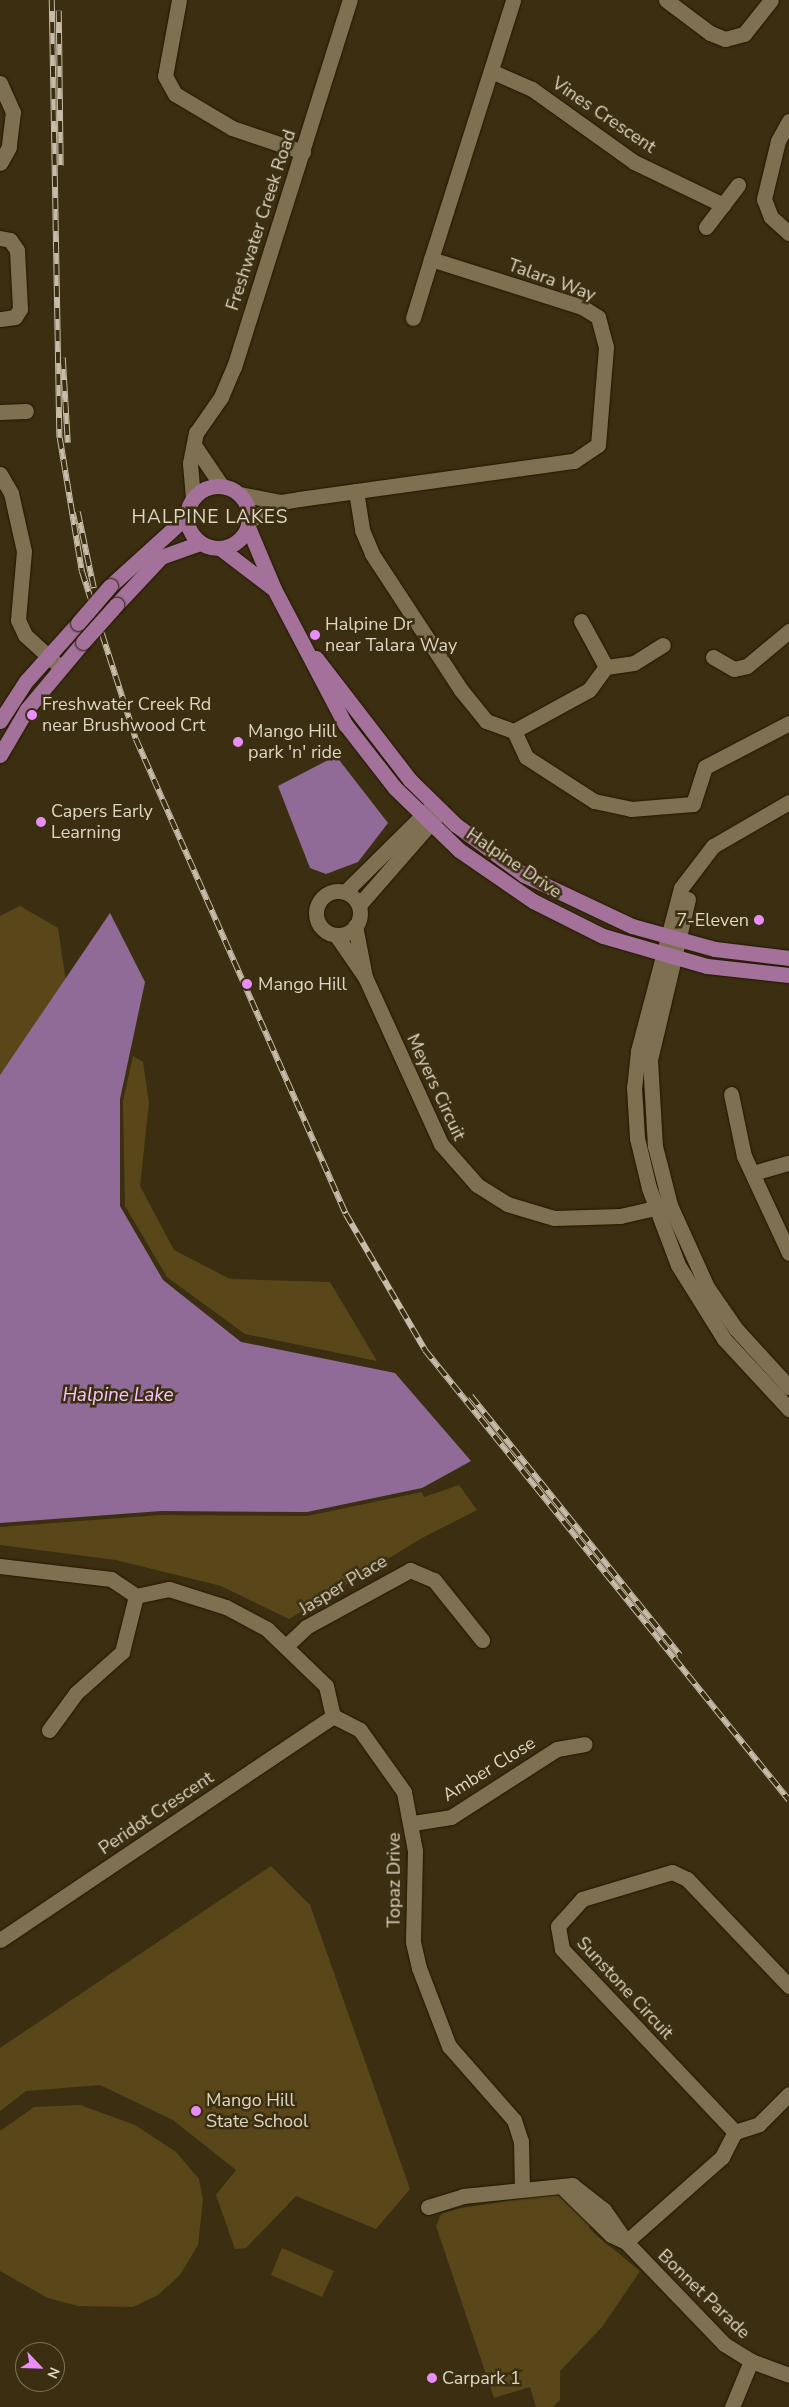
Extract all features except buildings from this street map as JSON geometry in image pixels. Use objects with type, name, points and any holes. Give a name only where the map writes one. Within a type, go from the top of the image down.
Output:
[{"type":"main road","points":[[0,721],[47,656],[110,586],[186,517],[193,498],[200,490],[221,485],[240,494],[248,524],[237,542],[220,548],[200,543],[161,557],[60,667],[27,709],[0,755]]},
{"type":"main road","points":[[186,517],[200,543]]},
{"type":"main road","name":"Halpine Drive","points":[[248,524],[274,590],[309,651],[345,724],[426,820],[492,875],[540,905],[603,936],[669,958],[789,975]]},
{"type":"main road","name":"Halpine Drive","points":[[220,548],[274,590]]},
{"type":"main road","name":"Halpine Drive","points":[[309,651],[393,762],[437,808],[498,858],[545,887],[595,912],[673,938],[743,954],[789,958]]},
{"type":"street","points":[[179,0],[166,76],[174,94],[232,128],[303,152]]},
{"type":"street","name":"Freshwater Creek Road","points":[[193,498],[190,463],[199,428],[221,397],[234,367],[350,0]]},
{"type":"street","points":[[413,318],[513,0]]},
{"type":"street","points":[[666,0],[710,33],[732,39],[744,34],[771,0]]},
{"type":"street","name":"Vines Crescent","points":[[491,71],[532,89],[634,162],[722,205]]},
{"type":"street","points":[[0,83],[13,112],[9,147],[0,163]]},
{"type":"street","points":[[789,121],[778,140],[764,199],[771,217],[789,233]]},
{"type":"street","points":[[706,227],[738,185]]},
{"type":"street","points":[[0,238],[10,240],[17,250],[20,309],[15,318],[0,319]]},
{"type":"street","name":"Talara Way","points":[[240,494],[281,502],[574,461],[598,446],[606,347],[598,316],[582,307],[431,259]]},
{"type":"street","points":[[0,412],[26,411]]},
{"type":"street","points":[[194,445],[221,485]]},
{"type":"street","points":[[0,474],[24,551],[18,620],[25,635],[60,667]]},
{"type":"street","points":[[356,491],[362,530],[372,554],[436,655],[486,721],[514,731],[526,757],[602,805],[631,809],[693,804],[705,766],[789,723]]},
{"type":"street","name":"Talara Way","points":[[248,524],[281,502]]},
{"type":"street","points":[[581,621],[606,667]]},
{"type":"street","points":[[713,657],[734,669],[746,666],[789,631]]},
{"type":"street","points":[[514,731],[589,690],[606,667],[634,663],[663,645]]},
{"type":"street","points":[[789,802],[721,840],[691,875],[673,938],[653,1042],[648,1088],[655,1146],[670,1204],[694,1261],[720,1308],[789,1387]]},
{"type":"street","points":[[426,820],[345,892],[327,894],[316,911],[324,930],[336,935],[355,926],[359,905],[437,808]]},
{"type":"street","points":[[345,892],[359,905]]},
{"type":"street","name":"Meyers Circuit","points":[[355,926],[365,977]]},
{"type":"street","name":"Meyers Circuit","points":[[336,935],[365,977],[441,1144],[486,1192],[520,1210],[554,1218],[620,1216],[670,1204]]},
{"type":"street","points":[[669,958],[638,1051],[634,1087],[638,1138],[655,1209],[678,1266],[711,1321],[750,1370],[789,1409]]},
{"type":"street","points":[[731,1094],[744,1156],[789,1253]]},
{"type":"street","points":[[753,1173],[789,1164]]},
{"type":"street","points":[[0,1566],[111,1579],[136,1596],[169,1589],[226,1607],[255,1621],[287,1645],[326,1686],[333,1716]]},
{"type":"street","name":"Jasper Place","points":[[287,1645],[306,1627],[410,1570],[434,1580],[482,1640]]},
{"type":"street","points":[[49,1730],[76,1693],[122,1652],[136,1596]]},
{"type":"street","name":"Topaz Drive","points":[[333,1716],[364,1733],[404,1792],[412,1823],[413,1942],[419,1968],[449,2046],[510,2113],[521,2141],[527,2187]]},
{"type":"street","name":"Peridot Crescent","points":[[0,1940],[333,1716]]},
{"type":"street","name":"Amber Close","points":[[412,1823],[451,1817],[553,1752],[585,1744]]},
{"type":"street","name":"Sunstone Circuit","points":[[734,2132],[562,1949],[558,1926],[582,1899],[672,1872],[687,1879],[789,1986]]},
{"type":"street","points":[[626,2242],[722,2156],[734,2132],[759,2124],[789,2094]]},
{"type":"street","name":"Bonnet Parade","points":[[428,2207],[455,2198],[527,2187],[560,2185],[611,2235],[626,2242],[711,2332],[751,2361],[789,2375]]},
{"type":"street","points":[[732,2407],[751,2361]]},
{"type":"shaded area","points":[[20,906],[58,928],[66,982],[0,1075],[0,916]]},
{"type":"shaded area","points":[[133,1056],[143,1062],[149,1103],[140,1186],[174,1250],[230,1279],[330,1282],[377,1361],[245,1334],[167,1277],[125,1206],[123,1101]]},
{"type":"shaded area","points":[[459,1485],[477,1510],[422,1538],[289,1619],[221,1586],[116,1560],[0,1545],[0,1527],[161,1515],[307,1516],[422,1492],[424,1497]]},
{"type":"shaded area","points":[[271,1866],[310,1905],[410,2189],[376,2229],[296,2196],[246,2248],[235,2249],[216,2195],[236,2170],[173,2120],[100,2085],[26,2091],[0,2111],[0,2048]]},
{"type":"shaded area","points":[[80,2105],[135,2125],[176,2152],[199,2179],[203,2200],[198,2245],[180,2275],[158,2295],[133,2307],[78,2306],[48,2298],[0,2271],[0,2131],[34,2107]]},
{"type":"shaded area","points":[[553,2194],[568,2199],[593,2222],[589,2228],[596,2235],[640,2271],[602,2327],[560,2371],[560,2400],[553,2407],[536,2407],[530,2387],[494,2398],[436,2226],[441,2214],[461,2208]]},
{"type":"shaded area","points":[[282,2248],[334,2271],[322,2297],[271,2275]]},
{"type":"water","points":[[336,756],[388,823],[358,862],[326,874],[310,868],[278,786]]},
{"type":"water","name":"Halpine Lake","points":[[110,913],[145,982],[120,1099],[120,1206],[163,1280],[241,1342],[395,1373],[471,1461],[422,1488],[307,1512],[161,1511],[0,1523],[0,1075]]},
{"type":"railway","points":[[52,0],[60,438],[82,571],[136,739],[346,1214],[425,1350],[789,1800]]},
{"type":"railway","points":[[59,11],[61,166]]},
{"type":"railway","points":[[63,358],[68,443]]},
{"type":"railway","points":[[78,512],[94,588]]},
{"type":"railway","points":[[471,1396],[680,1655]]},
{"type":"place","name":"Halpine Dr near Talara Way","points":[[315,635]]},
{"type":"place","name":"Freshwater Creek Rd near Brushwood Crt","points":[[32,715]]},
{"type":"place","name":"Mango Hill park 'n' ride","points":[[238,742]]},
{"type":"place","name":"Capers Early Learning","points":[[41,822]]},
{"type":"place","name":"7-Eleven","points":[[759,920]]},
{"type":"place","name":"Mango Hill","points":[[247,984]]},
{"type":"place","name":"Mango Hill State School","points":[[196,2111]]},
{"type":"place","name":"Carpark 1","points":[[432,2378]]},
{"type":"district","name":"HALPINE LAKES","points":[[210,518]]}]
